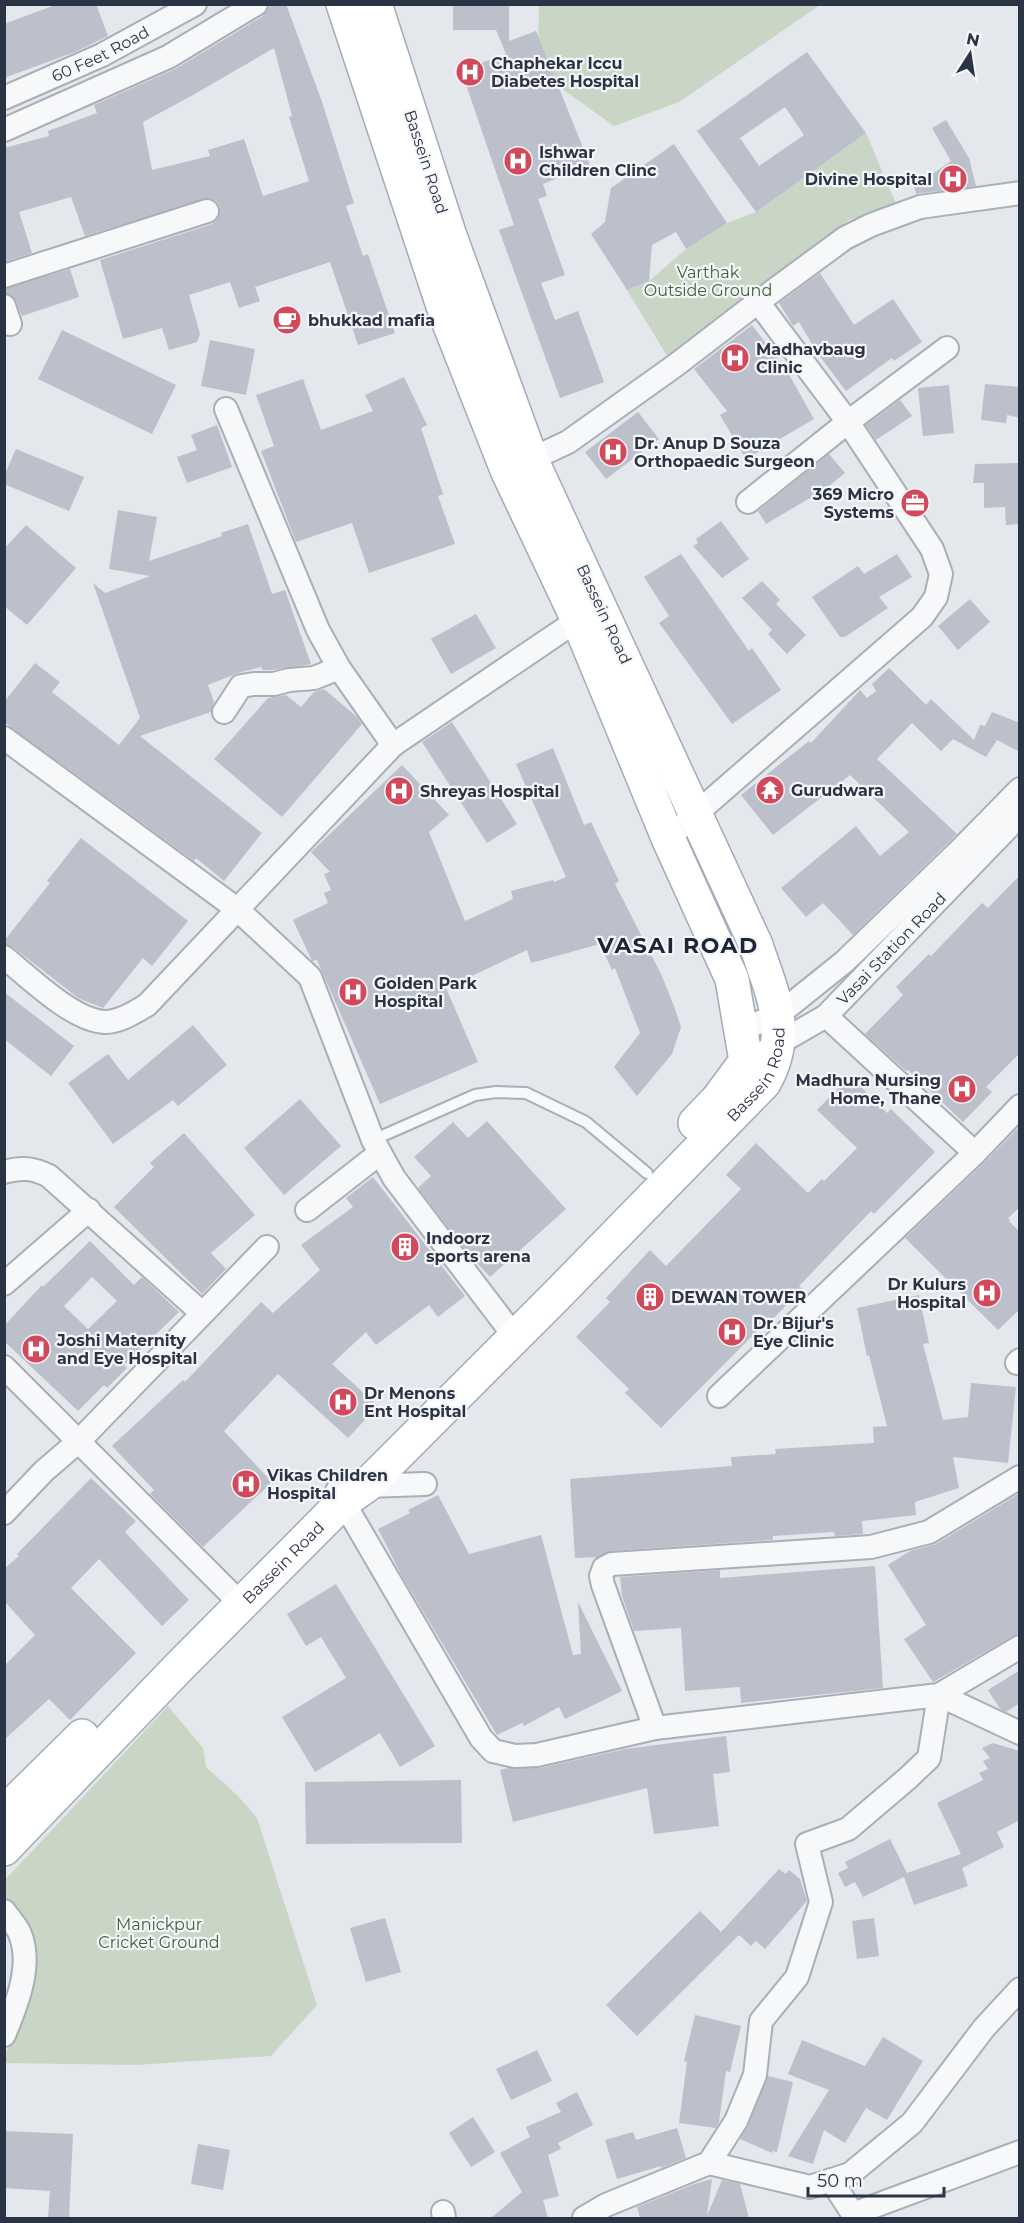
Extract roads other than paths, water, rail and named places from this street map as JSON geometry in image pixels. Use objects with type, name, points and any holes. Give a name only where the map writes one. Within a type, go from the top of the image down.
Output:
[{"type":"main road","name":"Bassein Road","points":[[4,1849],[348,1493],[424,1395],[508,1330],[764,1083],[770,1073],[779,1029],[756,945],[696,813],[589,612],[520,465],[447,318],[343,4]]},
{"type":"main road","name":"Bassein Road","points":[[375,4],[450,236],[520,465]]},
{"type":"main road","name":"Bassein Road","points":[[508,1330],[647,1173],[718,1099],[743,1045],[732,980],[668,838],[589,612]]},
{"type":"main road","name":"Bassein Road","points":[[4,1813],[230,1593],[348,1493]]},
{"type":"street","name":"60 Feet Road","points":[[4,98],[102,55],[195,4]]},
{"type":"street","points":[[4,130],[168,57],[256,4]]},
{"type":"street","points":[[520,465],[568,442],[676,365],[845,238],[871,225],[920,207],[1020,193]]},
{"type":"street","points":[[4,276],[207,211]]},
{"type":"street","points":[[668,838],[922,617],[936,597],[941,574],[932,549],[848,422],[758,302]]},
{"type":"street","points":[[748,502],[848,422],[947,348]]},
{"type":"street","points":[[226,409],[318,630],[339,668],[393,745]]},
{"type":"street","points":[[4,957],[71,1011],[104,1022],[123,1018],[147,1005],[393,745],[589,612]]},
{"type":"street","points":[[224,712],[241,686],[314,678],[339,668]]},
{"type":"street","points":[[4,738],[237,909],[310,977],[376,1146],[394,1178],[508,1330]]},
{"type":"street","points":[[743,1045],[779,1029],[1020,789]]},
{"type":"street","name":"Vasai Station Road","points":[[743,1045],[779,1029],[826,1016],[1020,815]]},
{"type":"street","points":[[826,1016],[975,1153]]},
{"type":"street","points":[[719,1396],[975,1153],[1020,1106]]},
{"type":"street","points":[[307,1210],[376,1146]]},
{"type":"street","points":[[4,1172],[19,1167],[36,1169],[49,1176],[202,1313]]},
{"type":"street","points":[[4,1284],[89,1210]]},
{"type":"street","points":[[4,1513],[44,1471],[80,1440],[267,1247]]},
{"type":"street","points":[[4,1367],[80,1440],[230,1593]]},
{"type":"street","points":[[656,1728],[603,1585],[601,1576],[604,1568],[612,1564],[871,1547],[929,1532],[1020,1477]]},
{"type":"street","points":[[425,1484],[348,1493],[481,1738],[494,1751],[514,1756],[537,1755],[656,1728],[939,1695],[1020,1647]]},
{"type":"street","points":[[939,1695],[1020,1733]]},
{"type":"street","points":[[584,2218],[606,2205],[709,2163],[736,2121],[755,2075],[760,2021],[797,1977],[821,1902],[807,1844],[848,1829],[929,1758],[939,1695]]},
{"type":"street","points":[[4,1911],[20,1935],[25,1962],[18,2003],[4,2035]]},
{"type":"street","points":[[709,2163],[810,2187],[850,2174],[912,2123],[984,2028],[1020,1989]]},
{"type":"street","points":[[831,2180],[853,2214],[1018,2159]]},
{"type":"lane","points":[[376,1146],[475,1095],[496,1092],[526,1093],[586,1122],[647,1173]]},
{"type":"place","name":"Chaphekar Iccu Diabetes Hospital","points":[[470,72]]},
{"type":"place","name":"Ishwar Children Clinc","points":[[518,161]]},
{"type":"place","name":"Divine Hospital","points":[[953,179]]},
{"type":"place","name":"bhukkad mafia","points":[[287,320]]},
{"type":"place","name":"Madhavbaug Clinic","points":[[735,358]]},
{"type":"place","name":"Dr. Anup D Souza Orthopaedic Surgeon","points":[[613,452]]},
{"type":"place","name":"369 Micro Systems","points":[[915,503]]},
{"type":"place","name":"Gurudwara","points":[[770,790]]},
{"type":"place","name":"Shreyas Hospital","points":[[399,791]]},
{"type":"place","name":"Golden Park Hospital","points":[[353,992]]},
{"type":"place","name":"Madhura Nursing Home, Thane","points":[[962,1089]]},
{"type":"place","name":"Indoorz sports arena","points":[[405,1247]]},
{"type":"place","name":"Dr Kulurs Hospital","points":[[987,1293]]},
{"type":"place","name":"DEWAN TOWER","points":[[650,1297]]},
{"type":"place","name":"Dr. Bijur's Eye Clinic","points":[[732,1332]]},
{"type":"place","name":"Joshi Maternity and Eye Hospital","points":[[36,1349]]},
{"type":"place","name":"Dr Menons Ent Hospital","points":[[343,1402]]},
{"type":"place","name":"Vikas Children Hospital","points":[[246,1484]]},
{"type":"district","name":"VASAI ROAD","points":[[678,945]]},
{"type":"park label","name":"Varthak Outside Ground","points":[[708,281]]},
{"type":"park label","name":"Manickpur Cricket Ground","points":[[159,1933]]}]
